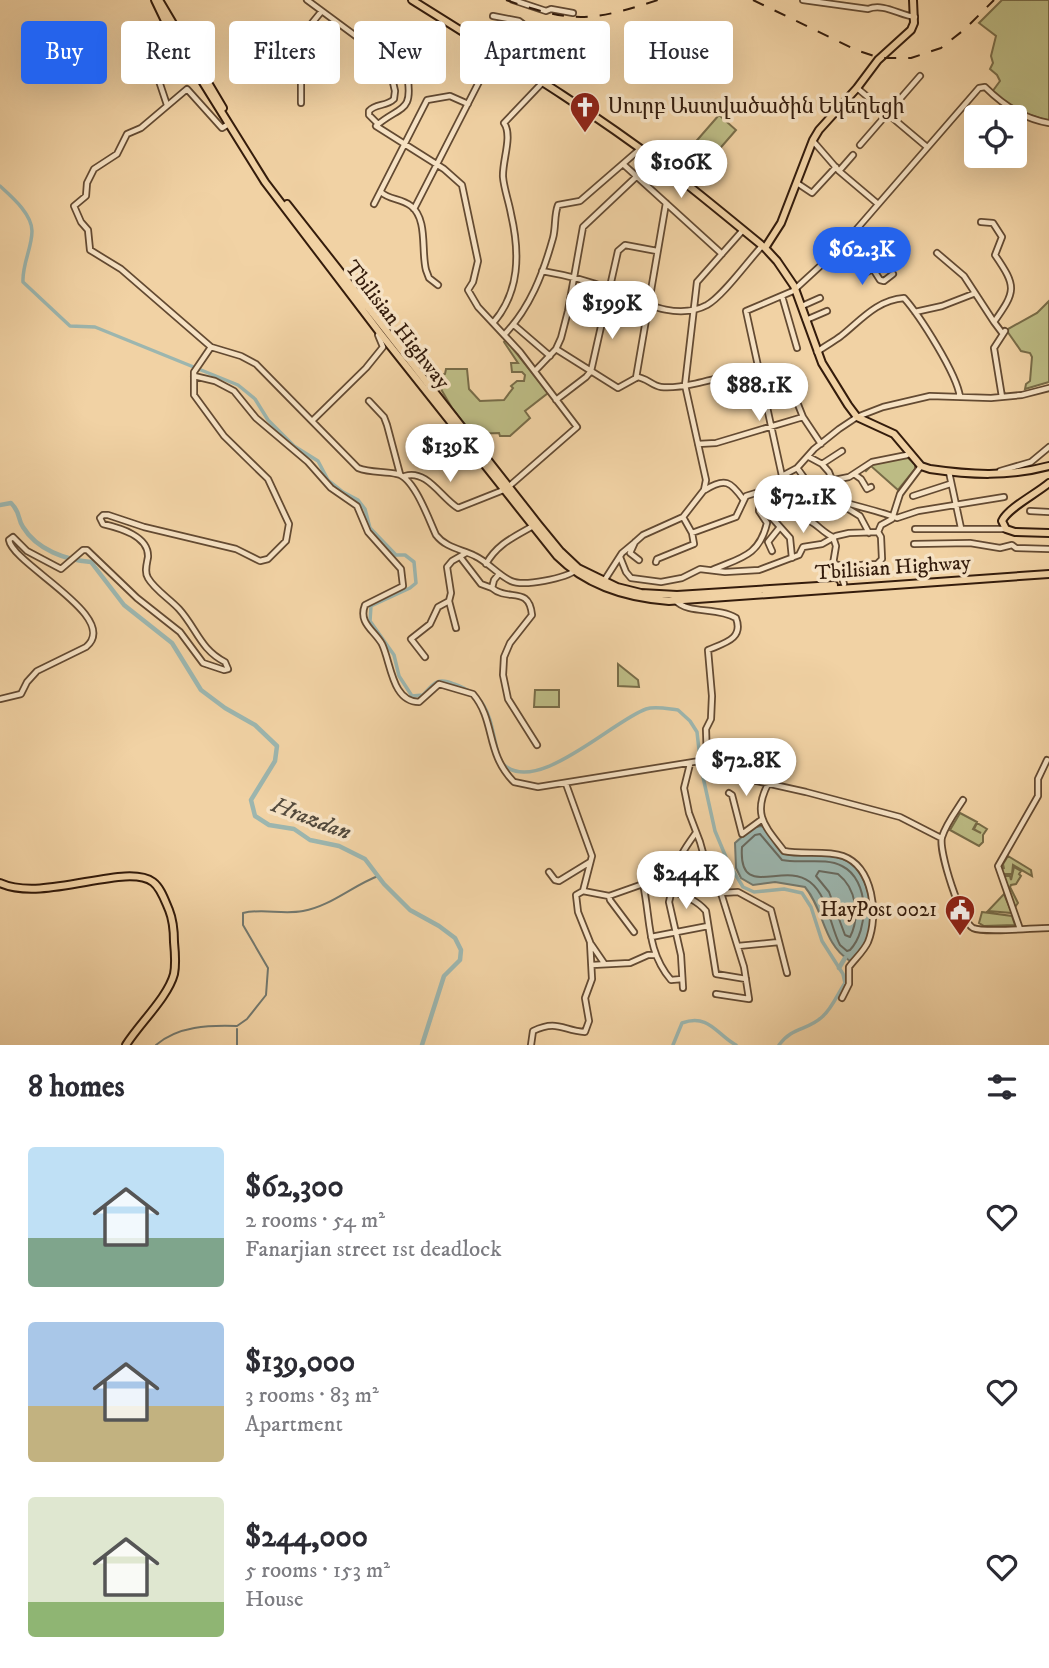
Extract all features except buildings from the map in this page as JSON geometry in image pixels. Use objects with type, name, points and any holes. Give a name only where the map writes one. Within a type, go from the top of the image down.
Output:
[{"type":"main road","name":"Tbilisian Highway","points":[[157,0],[166,23],[265,182],[380,332],[576,570],[641,593],[668,595],[855,586],[1049,572]]},
{"type":"main road","name":"Tbilisian Highway","points":[[157,0],[268,180],[557,555],[576,570],[621,594],[641,598],[675,601],[844,584],[855,586]]},
{"type":"main road","points":[[412,0],[460,30]]},
{"type":"main road","points":[[763,247],[781,223],[819,130],[880,58],[911,30],[915,17],[913,0]]},
{"type":"main road","points":[[546,84],[640,149],[743,230],[777,261],[795,289],[822,363],[858,417],[894,433],[921,466],[987,476],[1049,466]]},
{"type":"main road","points":[[1049,483],[1005,514],[1002,524],[1006,529],[1015,532],[1049,533]]},
{"type":"main road","points":[[0,883],[19,889],[32,889],[73,886],[131,875],[143,877],[156,885],[173,919],[175,971],[167,989],[126,1045]]},
{"type":"street","points":[[307,0],[354,36]]},
{"type":"street","points":[[513,0],[546,11],[551,9],[573,13]]},
{"type":"street","points":[[803,0],[868,9],[876,6],[915,17]]},
{"type":"street","points":[[301,103],[302,81],[292,73],[290,52],[321,12]]},
{"type":"street","points":[[493,16],[519,21]]},
{"type":"street","points":[[860,145],[920,76]]},
{"type":"street","points":[[160,84],[167,105]]},
{"type":"street","points":[[228,125],[222,128],[187,89],[141,128],[127,134],[117,154],[94,169],[87,183],[86,196],[76,203],[74,208],[88,230],[90,250],[121,269],[211,347],[241,356],[256,364],[358,468],[365,471],[410,474],[425,479],[458,509],[507,488],[577,427],[535,371],[478,307],[467,290],[473,282],[478,261],[462,185],[437,164],[377,126],[369,115],[369,111],[375,106],[385,105],[394,99],[393,84]]},
{"type":"street","points":[[377,126],[402,110],[410,97],[408,84]]},
{"type":"street","points":[[414,209],[478,84]]},
{"type":"street","points":[[493,323],[509,300],[516,276],[518,249],[503,177],[508,130],[504,123],[541,84]]},
{"type":"street","points":[[782,475],[746,312],[795,289],[842,246],[981,86],[1018,113],[1049,123]]},
{"type":"street","points":[[857,88],[927,147]]},
{"type":"street","points":[[374,204],[428,100],[450,96],[468,104]]},
{"type":"street","points":[[813,140],[837,169],[878,204]]},
{"type":"street","points":[[504,335],[527,306],[542,271],[554,235],[558,205],[580,201],[640,149]]},
{"type":"street","points":[[796,182],[813,193],[853,155]]},
{"type":"street","points":[[623,164],[722,254]]},
{"type":"street","points":[[535,371],[556,349],[568,311],[583,227],[636,177]]},
{"type":"street","points":[[380,192],[388,198],[400,200],[417,213],[426,270],[429,278],[438,285]]},
{"type":"street","points":[[635,378],[666,203]]},
{"type":"street","points":[[981,222],[993,223],[1002,237],[995,255],[1010,278],[1010,300],[994,322]]},
{"type":"street","points":[[704,490],[706,480],[685,385],[697,282],[743,230]]},
{"type":"street","points":[[556,400],[591,371],[611,289],[616,255],[625,245],[657,251]]},
{"type":"street","points":[[842,246],[863,274],[873,269],[880,280],[884,281],[893,274]]},
{"type":"street","points":[[542,271],[574,277],[611,289],[648,306],[694,310],[713,301],[763,247]]},
{"type":"street","points":[[937,253],[964,276],[994,322],[1004,332],[994,350],[1003,397]]},
{"type":"street","points":[[915,312],[942,306],[974,293]]},
{"type":"street","points":[[782,296],[797,348]]},
{"type":"street","points":[[802,306],[820,298]]},
{"type":"street","points":[[817,352],[843,335],[862,316],[886,302],[903,298],[915,312],[953,373],[960,397]]},
{"type":"street","points":[[806,320],[827,311]]},
{"type":"street","points":[[514,325],[551,356]]},
{"type":"street","points":[[312,421],[366,368],[383,347],[378,335],[380,332]]},
{"type":"street","points":[[0,699],[21,694],[34,673],[86,647],[93,636],[92,627],[84,613],[47,577],[17,555],[9,540],[11,537],[16,538],[27,551],[61,569],[83,550],[87,550],[137,598],[180,632],[204,663],[228,669],[225,662],[210,654],[181,611],[148,579],[148,552],[145,543],[122,528],[103,524],[100,520],[103,515],[108,515],[144,527],[236,549],[260,561],[268,559],[286,541],[289,524],[276,500],[271,483],[265,474],[224,436],[197,400],[193,385],[194,374],[211,347]]},
{"type":"street","points":[[556,349],[618,388],[640,377],[661,387],[685,385],[758,367]]},
{"type":"street","points":[[194,374],[234,391],[273,434],[308,462],[339,496],[357,506],[363,525],[401,569],[404,580],[403,586],[365,605],[363,610],[365,623],[382,645],[395,683],[411,702],[419,702],[439,684],[473,694],[486,717],[495,755],[514,782],[535,787],[712,759],[743,778],[900,817],[942,838]]},
{"type":"street","points":[[858,417],[914,399],[950,397],[991,400],[1049,389]]},
{"type":"street","points":[[692,533],[736,517],[747,495],[767,491],[776,485],[782,475],[797,468],[821,444],[858,417],[914,398],[1003,397],[1049,389]]},
{"type":"street","points":[[793,392],[803,418],[821,444]]},
{"type":"street","points":[[369,401],[386,421],[402,475],[409,480],[439,539],[511,581],[521,583],[568,575],[576,570]]},
{"type":"street","points":[[698,444],[716,443],[803,418]]},
{"type":"street","points":[[987,476],[991,472],[1021,467],[1042,455],[1049,447]]},
{"type":"street","points":[[822,464],[842,451]]},
{"type":"street","points":[[834,480],[854,474],[872,462],[907,455],[910,452]]},
{"type":"street","points":[[808,457],[822,464],[834,480],[843,506],[863,520],[869,533]]},
{"type":"street","points":[[878,532],[881,525],[893,517],[900,494],[921,466]]},
{"type":"street","points":[[797,468],[814,489],[841,500],[884,511],[897,518],[918,511],[1004,497]]},
{"type":"street","points":[[949,472],[961,528]]},
{"type":"street","points":[[854,474],[862,479],[867,489],[871,487]]},
{"type":"street","points":[[603,581],[635,541],[683,517],[704,490],[717,483],[727,483],[735,487],[743,499]]},
{"type":"street","points":[[913,496],[950,484]]},
{"type":"street","points":[[776,485],[799,510],[802,518],[811,520],[833,537],[833,564],[879,563],[882,559],[881,537],[878,532]]},
{"type":"street","points":[[767,491],[777,529]]},
{"type":"street","points":[[712,570],[746,557],[767,526],[759,511],[760,493]]},
{"type":"street","points":[[1030,511],[1049,512]]},
{"type":"street","points":[[656,562],[657,559],[692,545],[692,533],[683,517]]},
{"type":"street","points":[[486,564],[492,553],[503,543],[534,526]]},
{"type":"street","points":[[767,526],[790,538],[792,558]]},
{"type":"street","points":[[772,551],[768,542],[777,529]]},
{"type":"street","points":[[915,529],[1006,529]]},
{"type":"street","points":[[620,557],[626,572],[635,579],[673,581],[700,569],[725,572],[759,570],[800,555],[803,547],[822,544],[833,537],[849,533],[878,532]]},
{"type":"street","points":[[1012,545],[1015,532]]},
{"type":"street","points":[[635,541],[630,553],[639,560]]},
{"type":"street","points":[[914,544],[970,543],[1000,548],[1012,545],[1016,548],[1049,549]]},
{"type":"street","points":[[456,628],[449,601],[451,593],[447,567],[466,553]]},
{"type":"street","points":[[460,558],[481,584],[496,592],[523,596],[531,608],[531,617],[514,638],[504,657],[503,676],[508,699],[537,745]]},
{"type":"street","points":[[838,565],[844,584]]},
{"type":"street","points":[[492,589],[499,573]]},
{"type":"street","points":[[425,657],[411,639],[430,624],[438,607],[449,601]]},
{"type":"street","points":[[675,601],[683,607],[731,615],[738,622],[734,638],[708,650],[712,696],[710,719],[706,729],[706,761]]},
{"type":"street","points":[[1020,929],[998,866],[1038,796],[1038,779],[1047,760]]},
{"type":"street","points":[[692,764],[685,792],[711,881],[721,893],[738,946],[749,999],[716,994]]},
{"type":"street","points":[[566,783],[592,856],[583,891]]},
{"type":"street","points":[[768,785],[761,797],[761,820],[783,851],[802,855],[841,855],[855,863],[865,878],[873,906],[871,936],[867,946],[849,967],[849,984],[842,998]]},
{"type":"street","points":[[729,793],[732,795],[742,834],[761,820]]},
{"type":"street","points":[[963,800],[942,838],[942,851],[957,902],[966,922],[976,929],[1049,928]]},
{"type":"street","points":[[682,988],[681,955],[674,932],[669,902],[670,890],[682,853],[696,833]]},
{"type":"street","points":[[549,872],[559,881],[591,862]]},
{"type":"street","points":[[604,964],[590,942],[578,912],[576,895],[583,891],[609,896],[643,884],[675,877]]},
{"type":"street","points":[[643,884],[648,911],[647,925],[655,955],[671,980],[682,979]]},
{"type":"street","points":[[670,890],[701,905],[706,911],[716,974],[746,979]]},
{"type":"street","points":[[721,893],[738,892],[771,910],[787,973]]},
{"type":"street","points":[[609,896],[634,932]]},
{"type":"street","points":[[651,937],[708,926]]},
{"type":"street","points":[[531,1045],[533,1031],[543,1026],[564,1025],[585,1032],[589,1021],[585,999],[592,978],[590,942]]},
{"type":"street","points":[[738,946],[779,942]]},
{"type":"street","points":[[592,965],[630,962],[655,955]]},
{"type":"shaded area","points":[[1002,0],[1049,0],[1049,121],[1027,114],[1027,105],[1011,105],[992,92],[1000,81],[990,69],[996,36],[979,23]]},
{"type":"shaded area","points":[[719,115],[736,130],[709,161],[692,146]]},
{"type":"shaded area","points":[[1049,301],[1049,382],[1025,389],[1030,381],[1032,357],[1030,353],[1021,351],[1007,331],[1037,313]]},
{"type":"shaded area","points":[[506,340],[548,393],[525,411],[530,418],[510,436],[500,436],[499,433],[472,434],[452,408],[434,377],[445,374],[446,369],[467,369],[469,389],[480,401],[504,400],[513,388],[511,386],[517,381],[524,381],[525,375],[522,372],[512,372],[511,363],[518,363],[504,342]]},
{"type":"shaded area","points":[[907,457],[915,464],[915,469],[898,490],[871,466],[866,471],[864,469],[872,463]]},
{"type":"shaded area","points":[[618,664],[638,680],[639,687],[618,686]]},
{"type":"shaded area","points":[[535,690],[559,690],[559,707],[534,707]]},
{"type":"shaded area","points":[[960,813],[977,822],[973,829],[981,833],[974,829],[977,823],[987,829],[979,846],[950,830]]},
{"type":"shaded area","points":[[1008,856],[1031,870],[1032,876],[1013,865],[1012,874],[1001,874],[1000,869],[1002,865],[1004,869],[1003,864]]},
{"type":"shaded area","points":[[1014,867],[1021,871],[1016,884],[1010,887],[1018,903],[1015,907],[1002,876],[1010,876],[1011,880]]},
{"type":"shaded area","points":[[1004,894],[1012,913],[988,911]]},
{"type":"shaded area","points":[[982,912],[1012,916],[1015,925],[984,926],[979,923]]},
{"type":"water","points":[[752,828],[766,828],[784,854],[836,857],[852,865],[860,873],[869,897],[871,923],[864,945],[850,961],[834,945],[812,896],[805,887],[775,882],[753,885],[741,878],[736,868],[735,843]]},
{"type":"waterway","points":[[0,186],[20,206],[31,225],[32,237],[23,282],[70,326],[95,327],[238,385],[255,399],[268,420],[294,446],[318,461],[328,480],[358,500],[365,509],[370,528],[396,555],[405,555],[414,562],[416,583],[371,606],[370,621],[394,655],[399,676],[412,696],[423,695],[433,684],[440,681],[454,684],[475,695],[490,720],[498,753]]},
{"type":"waterway","name":"Hrazdan","points":[[0,505],[11,503],[29,535],[44,548],[72,559],[91,562],[124,605],[172,643],[201,690],[255,725],[277,746],[275,761],[251,800],[255,816],[269,825],[294,829],[310,840],[339,846],[365,859],[384,884],[410,910],[455,938],[461,950],[460,960],[444,976],[422,1045]]},
{"type":"waterway","points":[[502,763],[516,771],[534,771],[553,764],[574,754],[631,716],[650,708],[678,710],[690,721],[697,732],[701,768],[715,831],[728,862],[743,887],[754,892],[784,889],[802,893],[811,907],[822,941],[843,974],[845,983],[826,1014],[790,1035],[779,1045]]},
{"type":"waterway","points":[[156,1045],[184,1030],[237,1026],[247,1019],[266,995],[268,968],[243,925],[243,913],[295,912],[313,908],[378,876]]},
{"type":"waterway","points":[[839,968],[845,958]]},
{"type":"waterway","name":"Hrazdan","points":[[673,1045],[682,1023],[691,1021],[712,1026],[736,1045]]},
{"type":"waterway","points":[[237,1029],[237,1045]]},
{"type":"railway","points":[[506,0],[548,13],[582,17],[615,13],[658,0]]},
{"type":"railway","points":[[753,0],[856,50],[880,58],[911,58],[941,48],[994,0]]},
{"type":"place","name":"Սուրբ Աստվածածին Եկեղեցի","points":[[585,134]]},
{"type":"place","name":"HayPost 0021","points":[[960,937]]}]
